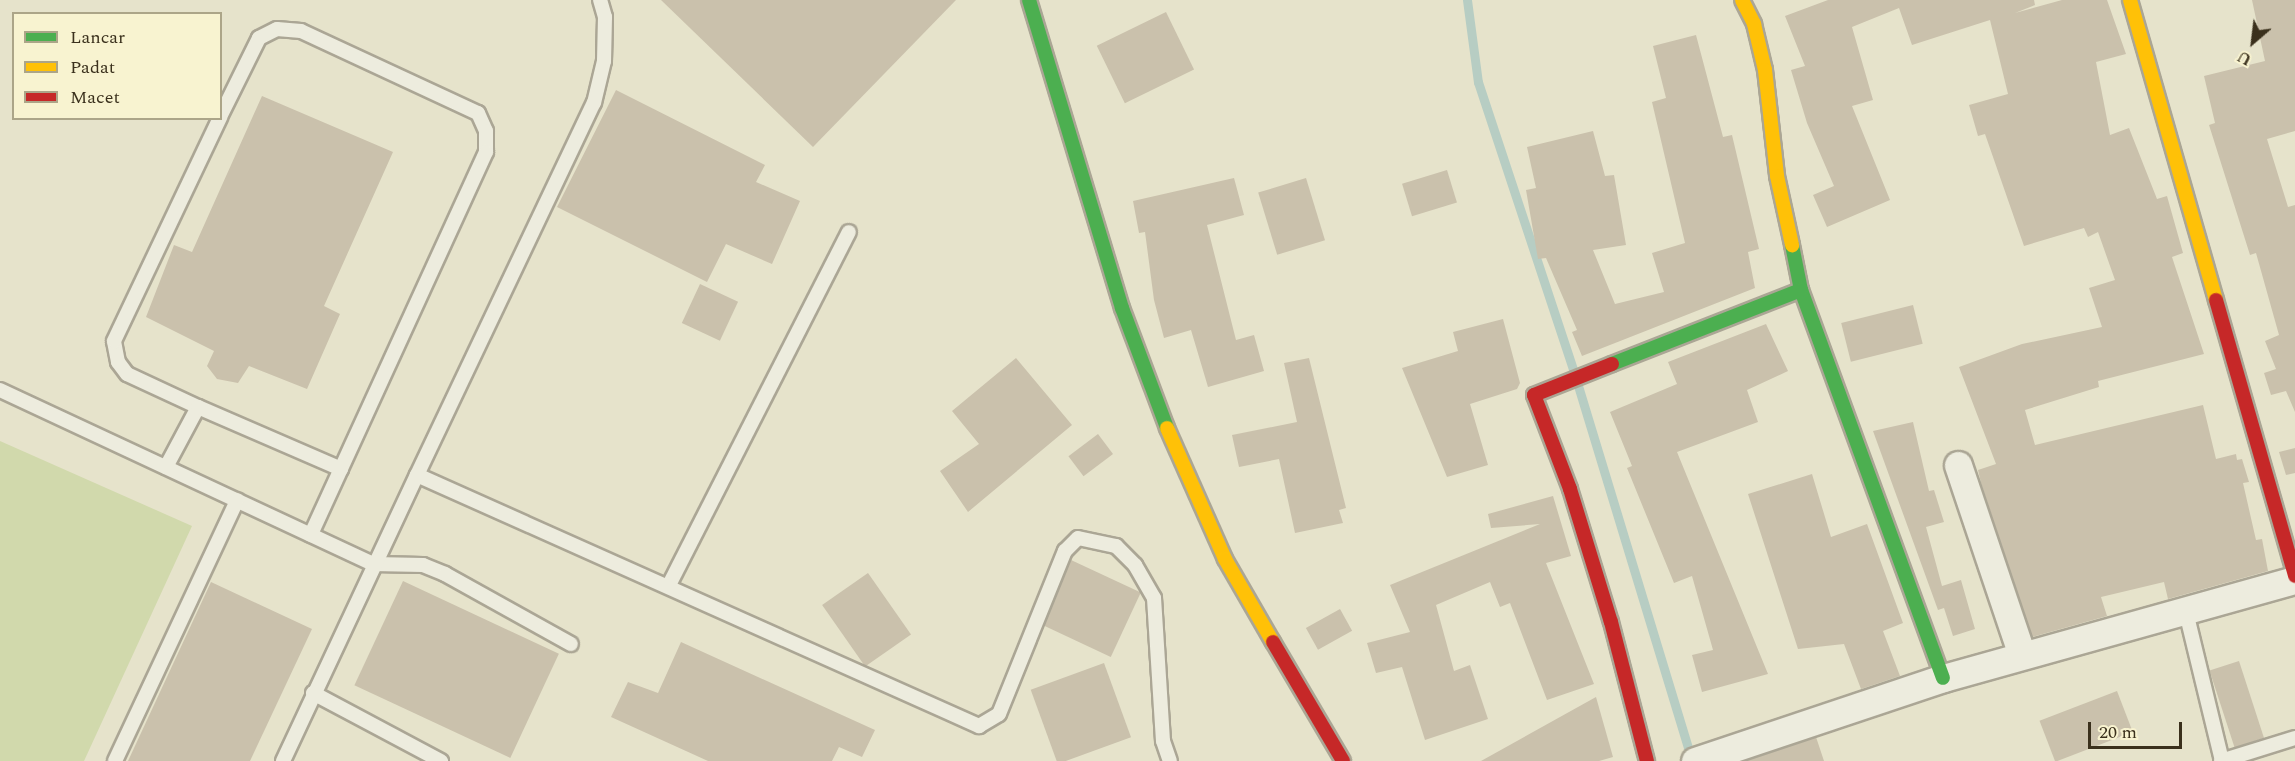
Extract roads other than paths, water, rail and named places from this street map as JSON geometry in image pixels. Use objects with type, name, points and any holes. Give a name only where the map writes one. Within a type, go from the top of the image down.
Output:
[{"type":"street","points":[[1029,0],[1122,308],[1164,421],[1225,559],[1343,761]]},
{"type":"street","points":[[1742,0],[1754,24],[1765,70],[1777,176],[1801,291],[1943,678]]},
{"type":"street","points":[[1695,761],[1943,678],[2186,612],[2295,578],[2130,0]]},
{"type":"street","points":[[1647,761],[1587,545],[1534,394],[1801,291]]},
{"type":"street","points":[[1959,465],[2022,655]]},
{"type":"lane","points":[[283,761],[373,564],[594,103],[604,61],[605,17],[600,0]]},
{"type":"lane","points":[[222,114],[259,38],[277,28],[301,31],[478,113],[486,130],[486,152],[311,535]]},
{"type":"lane","points":[[219,120],[114,341],[118,362],[127,374],[341,469]]},
{"type":"lane","points":[[669,585],[849,232]]},
{"type":"lane","points":[[0,390],[373,564],[423,565],[571,644]]},
{"type":"lane","points":[[166,467],[198,407]]},
{"type":"lane","points":[[417,475],[669,585],[979,726],[999,714],[1065,551],[1078,538],[1116,546],[1135,565],[1154,598],[1163,741],[1170,761]]},
{"type":"lane","points":[[116,761],[237,500]]},
{"type":"lane","points":[[2186,612],[2222,761],[2295,738]]},
{"type":"lane","points":[[314,693],[441,761]]},
{"type":"waterway","points":[[1467,0],[1478,82],[1576,379],[1692,761]]}]
